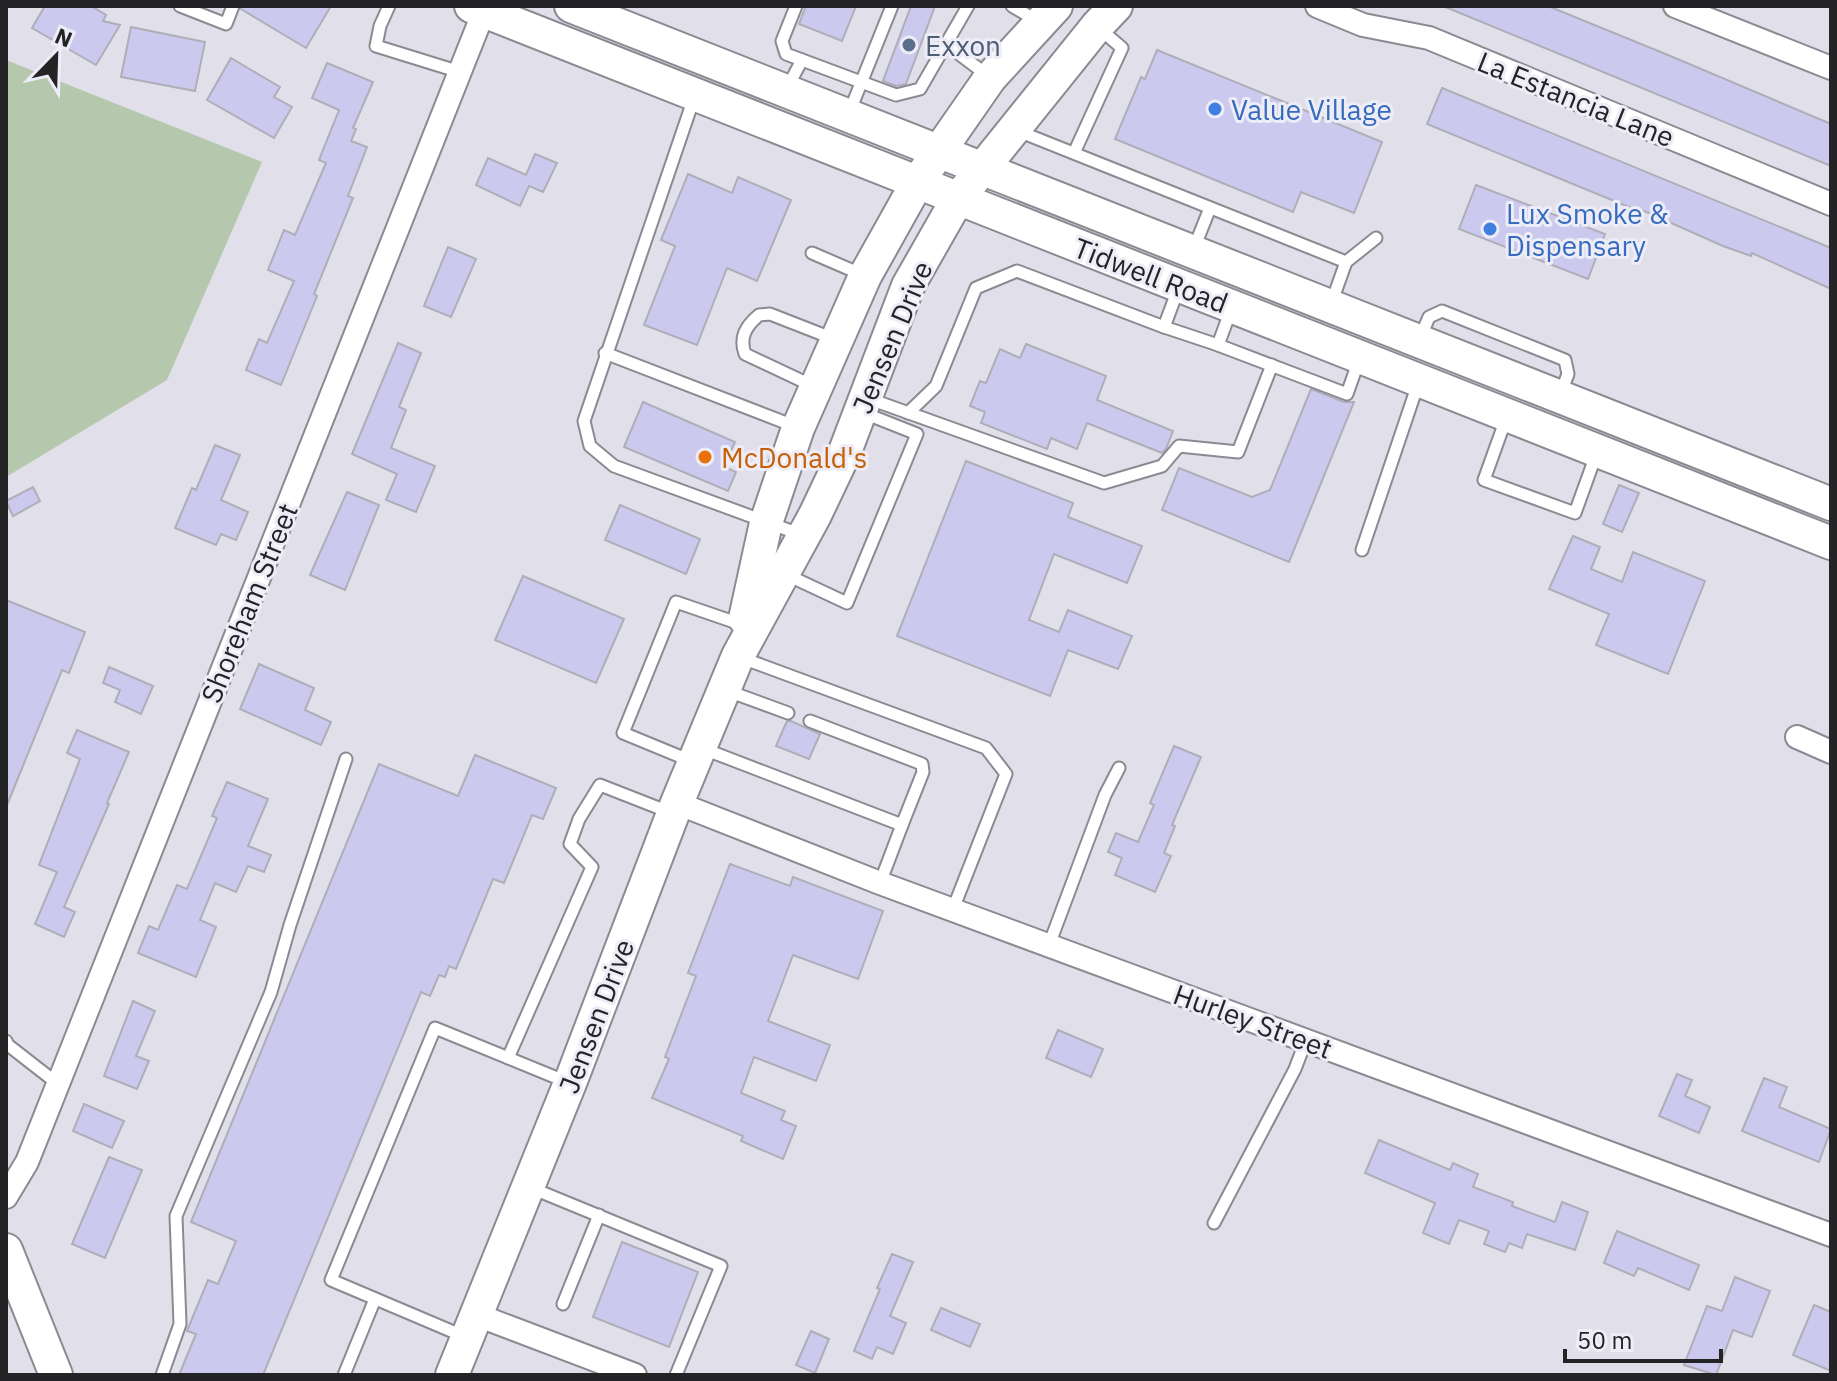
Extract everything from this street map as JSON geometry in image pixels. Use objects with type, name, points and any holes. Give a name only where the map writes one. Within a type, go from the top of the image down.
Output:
[{"type":"main road","name":"Tidwell Road","points":[[571,6],[1831,504]]},
{"type":"main road","name":"Tidwell Road","points":[[480,8],[957,200],[1831,543]]},
{"type":"main road","name":"Jensen Drive","points":[[738,656],[766,523],[798,428],[865,276],[917,183],[990,78],[1048,14]]},
{"type":"main road","name":"Jensen Drive","points":[[452,1375],[724,689],[738,656],[815,515],[838,466],[908,286],[957,200],[1106,16]]},
{"type":"main road","points":[[1179,286],[1192,253]]},
{"type":"main road","points":[[1338,310],[1348,352]]},
{"type":"main road","points":[[1547,431],[1559,397]]},
{"type":"main road","points":[[1772,520],[1787,486]]},
{"type":"main road","points":[[6,1250],[56,1375]]},
{"type":"street","name":"La Estancia Lane","points":[[1317,6],[1363,25],[1429,38],[1831,204]]},
{"type":"street","points":[[1675,6],[1831,68]]},
{"type":"street","name":"Shoreham Street","points":[[6,1197],[27,1162],[460,72],[480,8]]},
{"type":"street","points":[[1797,737],[1831,752]]},
{"type":"street","name":"Hurley Street","points":[[675,808],[1831,1235]]},
{"type":"street","points":[[472,1326],[635,1375]]},
{"type":"lane","points":[[180,6],[226,24],[233,6]]},
{"type":"lane","points":[[389,6],[376,46],[460,72]]},
{"type":"lane","points":[[796,6],[782,41],[786,54],[896,95],[920,89],[968,6]]},
{"type":"lane","points":[[848,117],[892,6]]},
{"type":"lane","points":[[1012,6],[1048,14]]},
{"type":"lane","points":[[1074,153],[1122,48],[1106,16]]},
{"type":"lane","points":[[946,44],[990,78]]},
{"type":"lane","points":[[785,92],[802,60]]},
{"type":"lane","points":[[695,95],[584,421],[590,446],[614,466],[802,536]]},
{"type":"lane","points":[[1013,129],[1346,262]]},
{"type":"lane","points":[[1192,253],[1210,208]]},
{"type":"lane","points":[[1338,310],[1346,262],[1376,238]]},
{"type":"lane","points":[[812,253],[865,276]]},
{"type":"lane","points":[[908,413],[936,386],[976,288],[1017,271],[1347,394],[1348,352]]},
{"type":"lane","points":[[1164,327],[1179,286]]},
{"type":"lane","points":[[1218,345],[1232,307]]},
{"type":"lane","points":[[816,387],[745,354],[743,333],[759,315],[770,314],[836,340]]},
{"type":"lane","points":[[605,353],[798,428]]},
{"type":"lane","points":[[863,405],[908,413],[1104,483],[1162,466],[1179,446],[1238,452],[1272,365]]},
{"type":"lane","points":[[1362,550],[1420,381]]},
{"type":"lane","points":[[782,573],[847,603],[917,434],[863,405]]},
{"type":"lane","points":[[1508,415],[1484,480],[1575,513],[1598,451]]},
{"type":"lane","points":[[744,625],[676,602],[623,733],[902,825]]},
{"type":"lane","points":[[738,656],[986,748],[1006,774],[953,909]]},
{"type":"lane","points":[[724,689],[788,713]]},
{"type":"lane","points":[[810,721],[922,764],[923,772],[880,883]]},
{"type":"lane","points":[[162,1375],[180,1324],[176,1216],[271,992],[290,925],[346,759]]},
{"type":"lane","points":[[1049,945],[1105,795],[1119,768]]},
{"type":"lane","points":[[508,1058],[592,867],[570,844],[579,819],[600,785],[675,808]]},
{"type":"lane","points":[[472,1326],[375,1299],[331,1280],[435,1028],[570,1083]]},
{"type":"lane","points":[[1214,1223],[1295,1069],[1306,1040]]},
{"type":"lane","points":[[6,1041],[58,1084]]},
{"type":"lane","points":[[529,1187],[721,1266],[676,1375]]},
{"type":"lane","points":[[563,1304],[599,1215]]},
{"type":"lane","points":[[344,1375],[375,1299]]},
{"type":"green space","points":[[6,60],[262,162],[167,380],[6,477]]},
{"type":"building","points":[[45,6],[91,6],[106,15],[103,21],[120,25],[96,65],[32,28]]},
{"type":"building","points":[[241,6],[331,6],[306,48],[241,9]]},
{"type":"building","points":[[806,6],[856,6],[842,41],[799,24]]},
{"type":"building","name":"Exxon","points":[[911,6],[935,6],[906,84],[896,86],[883,81]]},
{"type":"building","points":[[1443,6],[1548,6],[1668,55],[1831,124],[1831,166]]},
{"type":"building","points":[[131,27],[205,42],[195,91],[121,77]]},
{"type":"building","name":"Value Village","points":[[1157,50],[1382,142],[1354,213],[1301,192],[1293,212],[1115,139],[1141,77],[1145,79]]},
{"type":"building","points":[[231,58],[280,87],[274,97],[292,107],[274,138],[207,100]]},
{"type":"building","points":[[327,63],[373,82],[353,128],[356,129],[351,141],[367,147],[348,196],[353,198],[281,385],[246,370],[259,339],[267,343],[294,281],[268,270],[284,230],[295,235],[326,163],[319,160],[339,110],[312,98]]},
{"type":"building","points":[[1442,88],[1831,248],[1831,289],[1752,253],[1751,256],[1723,246],[1642,210],[1427,124]]},
{"type":"building","points":[[535,154],[557,163],[543,192],[529,186],[520,206],[476,185],[488,158],[526,175]]},
{"type":"building","points":[[688,174],[732,193],[738,177],[791,200],[757,281],[727,268],[697,345],[644,325],[675,246],[661,240]]},
{"type":"building","points":[[1476,185],[1605,234],[1588,279],[1459,229]]},
{"type":"building","points":[[448,247],[476,259],[451,317],[424,306]]},
{"type":"building","points":[[398,343],[421,353],[399,407],[406,410],[391,448],[435,466],[416,512],[386,500],[397,474],[352,454]]},
{"type":"building","points":[[1026,344],[1106,376],[1097,400],[1173,431],[1166,449],[1162,453],[1087,423],[1077,449],[1051,438],[1047,449],[981,423],[985,412],[970,406],[980,381],[986,383],[1000,349],[1020,358]]},
{"type":"building","points":[[1311,389],[1344,402],[1354,402],[1289,562],[1162,510],[1179,468],[1252,497],[1270,490]]},
{"type":"building","points":[[643,402],[735,442],[724,467],[736,472],[728,491],[624,447]]},
{"type":"building","points":[[215,445],[240,455],[221,500],[248,512],[236,540],[221,534],[216,545],[175,528],[192,488],[196,490]]},
{"type":"building","points":[[966,461],[1073,503],[1068,517],[1142,546],[1127,583],[1054,554],[1029,620],[1059,632],[1068,610],[1132,636],[1118,669],[1068,650],[1050,696],[897,636]]},
{"type":"building","points":[[1619,485],[1639,493],[1622,532],[1603,524]]},
{"type":"building","points":[[33,487],[40,501],[13,516],[6,501]]},
{"type":"building","points":[[347,492],[379,505],[345,590],[310,575]]},
{"type":"building","points":[[620,505],[700,539],[686,574],[605,540]]},
{"type":"building","points":[[1573,536],[1600,547],[1591,569],[1622,582],[1633,552],[1705,581],[1668,674],[1596,645],[1609,614],[1549,589]]},
{"type":"building","points":[[523,576],[624,619],[596,683],[495,640]]},
{"type":"building","points":[[6,600],[85,632],[69,673],[62,670],[7,805]]},
{"type":"building","points":[[259,664],[314,688],[305,710],[331,722],[321,745],[240,709]]},
{"type":"building","points":[[109,667],[153,686],[141,714],[115,702],[120,690],[103,683]]},
{"type":"building","points":[[787,721],[820,734],[809,759],[776,746]]},
{"type":"building","points":[[77,730],[129,752],[64,907],[75,912],[64,937],[35,924],[57,872],[39,865],[80,759],[67,753]]},
{"type":"building","points":[[1174,746],[1201,757],[1172,825],[1175,826],[1164,853],[1171,856],[1155,892],[1115,875],[1122,858],[1108,852],[1116,833],[1138,842],[1154,805],[1150,803]]},
{"type":"building","points":[[475,755],[556,788],[543,819],[532,815],[504,883],[493,879],[456,969],[449,966],[445,977],[439,975],[430,996],[421,992],[263,1375],[179,1375],[196,1334],[187,1331],[208,1280],[218,1284],[236,1241],[191,1222],[379,764],[458,796]]},
{"type":"building","points":[[227,782],[268,799],[248,846],[271,855],[264,872],[248,866],[236,892],[215,883],[200,920],[216,927],[196,977],[138,953],[149,926],[158,930],[177,885],[187,889],[217,818],[212,816]]},
{"type":"building","points":[[730,864],[790,886],[793,877],[883,911],[858,979],[793,955],[768,1021],[830,1045],[816,1081],[754,1057],[741,1093],[785,1111],[781,1120],[796,1126],[783,1159],[741,1141],[743,1136],[652,1098],[669,1059],[665,1057],[696,976],[688,973]]},
{"type":"building","points":[[133,1001],[155,1011],[136,1056],[149,1061],[137,1089],[104,1076]]},
{"type":"building","points":[[1058,1030],[1103,1049],[1091,1077],[1046,1058]]},
{"type":"building","points":[[1677,1074],[1692,1080],[1685,1096],[1710,1107],[1699,1133],[1659,1116]]},
{"type":"building","points":[[1764,1078],[1787,1087],[1779,1107],[1831,1129],[1819,1162],[1742,1131]]},
{"type":"building","points":[[84,1104],[124,1121],[112,1148],[73,1131]]},
{"type":"building","points":[[1379,1140],[1450,1170],[1453,1163],[1478,1174],[1473,1187],[1555,1222],[1562,1202],[1588,1212],[1575,1250],[1527,1234],[1522,1248],[1509,1243],[1505,1252],[1484,1244],[1489,1231],[1459,1220],[1449,1244],[1423,1233],[1435,1203],[1365,1173]]},
{"type":"building","points":[[109,1157],[142,1170],[105,1258],[72,1244]]},
{"type":"building","points":[[1617,1231],[1699,1265],[1689,1290],[1638,1268],[1634,1276],[1604,1263]]},
{"type":"building","points":[[622,1242],[698,1272],[669,1347],[593,1317]]},
{"type":"building","points":[[892,1254],[913,1262],[890,1316],[906,1323],[893,1354],[877,1347],[872,1359],[854,1351]]},
{"type":"building","points":[[1735,1277],[1770,1291],[1752,1337],[1733,1330],[1716,1375],[1684,1365],[1707,1306],[1722,1311]]},
{"type":"building","points":[[1814,1305],[1831,1312],[1831,1371],[1793,1355]]},
{"type":"building","points":[[941,1308],[980,1324],[970,1347],[931,1330]]},
{"type":"building","points":[[811,1331],[829,1339],[815,1373],[796,1365]]},
{"type":"place","name":"Exxon","points":[[909,45]]},
{"type":"place","name":"Value Village","points":[[1215,109]]},
{"type":"place","name":"Lux Smoke & Dispensary","points":[[1490,229]]},
{"type":"place","name":"McDonald's","points":[[705,457]]}]
